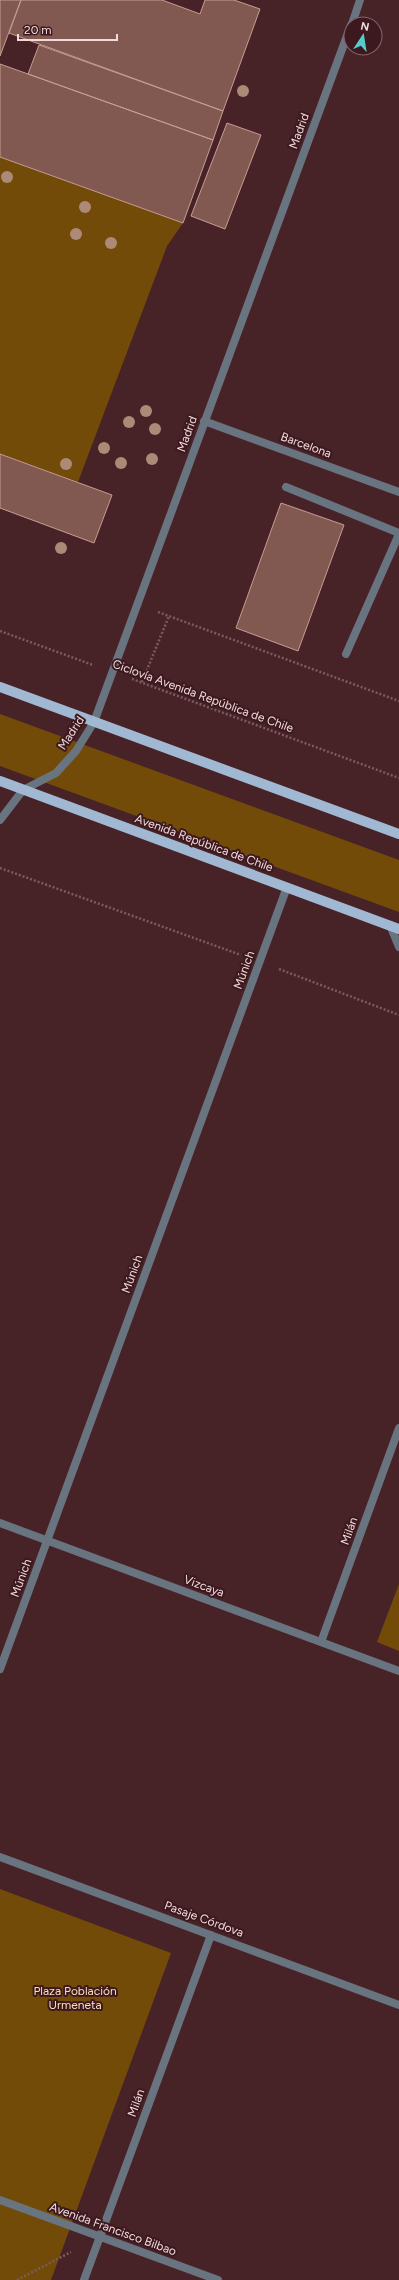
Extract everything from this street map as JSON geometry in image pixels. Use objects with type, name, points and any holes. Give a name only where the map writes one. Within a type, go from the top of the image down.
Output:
[{"type":"main road","points":[[0,688],[399,834]]},
{"type":"main road","name":"Avenida República de Chile","points":[[0,781],[394,927]]},
{"type":"street","name":"Madrid","points":[[354,16],[360,0]]},
{"type":"street","name":"Madrid","points":[[0,820],[23,790],[56,773],[76,751],[94,722],[343,47]]},
{"type":"street","name":"Barcelona","points":[[204,421],[399,492]]},
{"type":"street","points":[[286,487],[399,533],[346,654]]},
{"type":"street","name":"Múnich","points":[[0,1669],[287,888]]},
{"type":"street","points":[[394,927],[399,947]]},
{"type":"street","name":"Milán","points":[[321,1642],[399,1428]]},
{"type":"street","name":"Vizcaya","points":[[0,1523],[399,1671]]},
{"type":"street","name":"Pasaje Córdova","points":[[0,1856],[399,2005]]},
{"type":"street","name":"Milán","points":[[84,2280],[211,1935]]},
{"type":"street","name":"Avenida Francisco Bilbao","points":[[0,2200],[218,2280]]},
{"type":"path","points":[[137,604],[399,701]]},
{"type":"path","points":[[142,682],[169,616]]},
{"type":"path","name":"Ciclovía Avenida República de Chile","points":[[0,630],[399,778]]},
{"type":"path","points":[[0,868],[260,962],[399,1015]]},
{"type":"path","points":[[17,2280],[100,2237]]},
{"type":"green space","points":[[0,157],[183,223],[167,246],[78,482],[0,454]]},
{"type":"green space","points":[[0,714],[399,860],[399,912],[0,766]]},
{"type":"green space","points":[[399,1584],[399,1651],[377,1642]]},
{"type":"green space","name":"Plaza Población Urmeneta","points":[[0,1889],[171,1953],[51,2280],[0,2280]]},
{"type":"building","points":[[0,0],[21,0],[0,56]]},
{"type":"building","points":[[21,0],[162,0],[200,14],[205,0],[234,0],[260,9],[223,111],[9,33]]},
{"type":"building","points":[[39,45],[223,111],[213,140],[28,74]]},
{"type":"building","points":[[0,64],[213,140],[183,223],[0,157]]},
{"type":"building","points":[[227,123],[261,135],[225,229],[191,216]]},
{"type":"building","points":[[0,454],[112,495],[94,543],[0,508]]},
{"type":"building","points":[[281,503],[344,525],[298,651],[236,628]]}]
